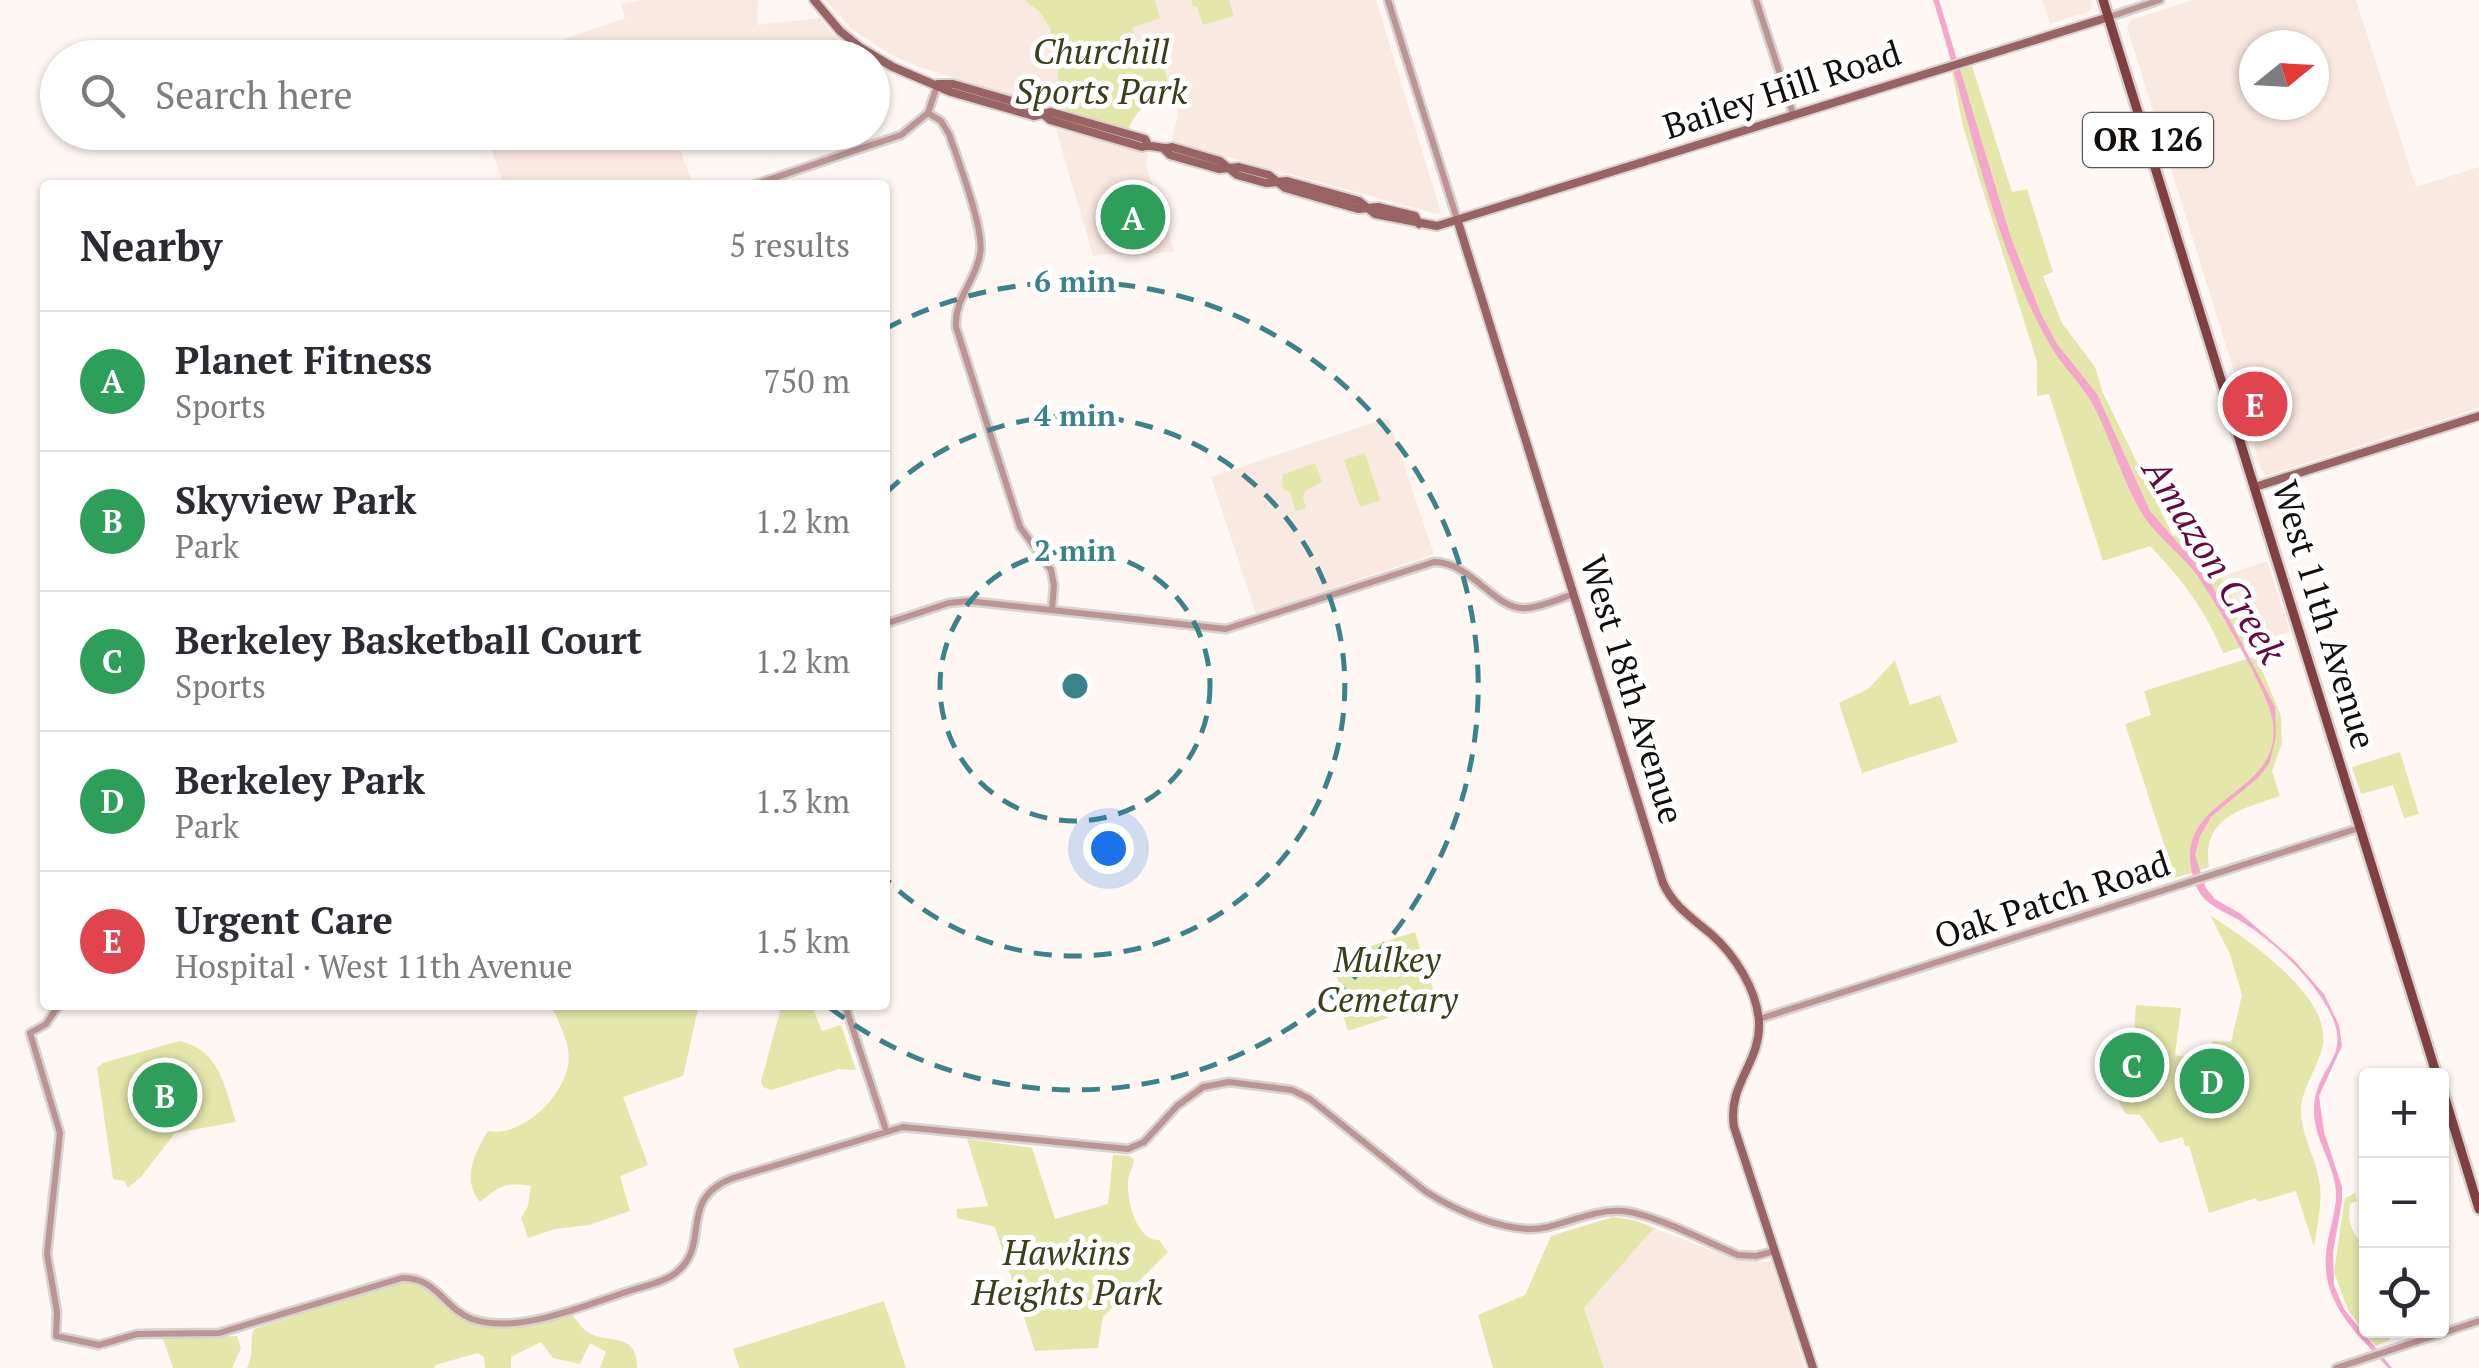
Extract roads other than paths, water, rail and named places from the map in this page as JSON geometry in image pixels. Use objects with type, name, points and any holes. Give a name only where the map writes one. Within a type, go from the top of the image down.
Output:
[{"type":"main road","name":"Bailey Hill Road","points":[[814,0],[850,40]]},
{"type":"main road","name":"West 11th Avenue","points":[[2103,0],[2436,1068]]},
{"type":"main road","name":"Bailey Hill Road","points":[[890,65],[938,84],[953,84],[1036,108],[1042,114],[1051,112],[1097,130],[1144,140],[1166,150],[1172,147],[1220,161],[1227,168],[1239,167],[1279,183],[1287,180],[1359,201],[1367,208],[1378,206],[1416,216],[1419,224],[1437,226],[2108,16]]},
{"type":"main road","name":"West 18th Avenue","points":[[1458,222],[1663,884],[1680,910],[1718,940],[1738,966],[1750,988],[1759,1019]]},
{"type":"main road","points":[[2255,487],[2479,416]]},
{"type":"main road","points":[[1759,1019],[1756,1046],[1734,1095],[1732,1117],[1813,1368]]},
{"type":"main road","points":[[2449,1108],[2474,1178],[2479,1209]]},
{"type":"street","name":"West 18th Avenue","points":[[1388,0],[1458,222]]},
{"type":"street","points":[[1756,0],[1793,114]]},
{"type":"street","name":"Bailey Hill Road","points":[[2108,16],[2160,0]]},
{"type":"street","points":[[890,139],[902,135],[928,112],[938,84]]},
{"type":"street","points":[[928,112],[949,134],[981,242],[978,262],[958,303],[956,327],[1020,527],[1051,570],[1052,610]]},
{"type":"street","points":[[769,180],[858,150]]},
{"type":"street","points":[[890,622],[959,601],[1230,628],[1438,562],[1464,569],[1518,608],[1573,594]]},
{"type":"street","name":"Oak Patch Road","points":[[1759,1019],[2361,828]]},
{"type":"street","points":[[56,1010],[46,1024],[30,1033],[60,1133],[47,1254],[57,1312],[56,1336],[99,1344],[137,1334],[219,1333],[402,1278],[430,1284],[458,1311],[480,1321],[519,1321],[553,1315],[680,1270],[691,1250],[700,1205],[716,1186],[886,1130],[913,1128],[1128,1150],[1144,1142],[1197,1090],[1220,1083],[1304,1095],[1425,1191],[1504,1226],[1536,1229],[1598,1213],[1623,1211],[1738,1254],[1756,1256],[1776,1251]]},
{"type":"street","points":[[848,1010],[886,1130]]},
{"type":"street","points":[[2336,1368],[2479,1321]]},
{"type":"place","name":"Planet Fitness","points":[[1133,217]]},
{"type":"place","name":"Urgent Care","points":[[2255,404]]},
{"type":"place","name":"Berkeley Basketball Court","points":[[2132,1065]]},
{"type":"place","name":"Berkeley Park","points":[[2212,1081]]},
{"type":"place","name":"Skyview Park","points":[[165,1095]]},
{"type":"park label","name":"Churchill Sports Park","points":[[1101,72]]},
{"type":"park label","name":"Mulkey Cemetary","points":[[1387,980]]},
{"type":"park label","name":"Hawkins Heights Park","points":[[1067,1273]]},
{"type":"water label","name":"Amazon Creek","points":[[2214,561]]}]
